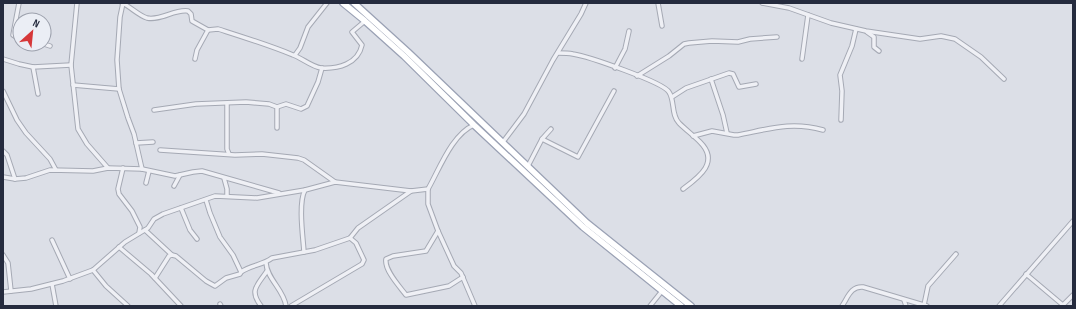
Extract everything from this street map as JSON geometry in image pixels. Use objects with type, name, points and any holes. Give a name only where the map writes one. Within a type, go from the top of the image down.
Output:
[{"type":"main road","points":[[342,3],[356,13],[404,56],[474,126],[583,228],[681,306]]},
{"type":"main road","points":[[354,3],[408,52],[587,223],[691,306]]},
{"type":"main road","points":[[356,13],[360,8]]},
{"type":"street","points":[[77,3],[72,65],[78,129],[87,144],[108,168]]},
{"type":"street","points":[[142,169],[136,143],[119,89],[117,60],[120,17],[123,3],[146,18],[188,11],[191,14],[192,21],[208,30],[218,29],[295,55],[319,68],[350,64],[362,45],[352,32],[365,21]]},
{"type":"street","points":[[295,55],[300,48],[308,27],[327,3]]},
{"type":"street","points":[[503,142],[524,114],[582,14],[586,3]]},
{"type":"street","points":[[658,3],[662,26]]},
{"type":"street","points":[[762,3],[789,8],[831,23],[866,31],[920,39],[941,36],[955,39],[981,58],[1004,79]]},
{"type":"street","points":[[802,59],[808,15]]},
{"type":"street","points":[[841,120],[842,91],[840,74],[852,46],[856,29]]},
{"type":"street","points":[[194,59],[197,50],[208,30]]},
{"type":"street","points":[[866,31],[874,37],[874,47],[878,51]]},
{"type":"street","points":[[615,68],[625,50],[630,32]]},
{"type":"street","points":[[637,76],[669,56],[684,44],[712,41],[738,42],[750,39],[777,37]]},
{"type":"street","points":[[558,53],[573,54],[615,68],[664,87],[669,91],[677,121],[706,148],[708,152],[708,161],[700,177],[683,189]]},
{"type":"street","points":[[3,59],[34,67],[72,65]]},
{"type":"street","points":[[34,67],[38,94]]},
{"type":"street","points":[[154,110],[196,104],[227,104],[246,102],[269,104],[277,107],[286,104],[300,109],[307,106],[318,82],[322,68]]},
{"type":"street","points":[[672,98],[686,88],[729,73],[735,76],[739,87],[756,84]]},
{"type":"street","points":[[712,79],[727,133]]},
{"type":"street","points":[[73,86],[119,89]]},
{"type":"street","points":[[3,91],[17,120],[26,133],[50,159],[56,170]]},
{"type":"street","points":[[542,140],[578,157],[614,91]]},
{"type":"street","points":[[227,104],[227,149],[229,154]]},
{"type":"street","points":[[276,128],[277,107]]},
{"type":"street","points":[[693,136],[712,131],[738,135],[782,126],[803,125],[823,130]]},
{"type":"street","points":[[474,126],[467,128],[454,143],[428,190],[428,204],[438,231],[454,266],[461,273],[475,306]]},
{"type":"street","points":[[528,166],[542,140],[551,129]]},
{"type":"street","points":[[136,143],[153,142]]},
{"type":"street","points":[[224,154],[227,149]]},
{"type":"street","points":[[160,150],[224,154],[262,154],[298,158],[304,160],[335,182]]},
{"type":"street","points":[[3,151],[7,155],[15,179]]},
{"type":"street","points":[[3,177],[15,179],[26,178],[50,170],[94,171],[108,168],[142,169],[175,176],[202,171],[280,194]]},
{"type":"street","points":[[123,168],[118,189],[134,214],[140,227],[139,233]]},
{"type":"street","points":[[146,183],[149,171]]},
{"type":"street","points":[[174,186],[180,175]]},
{"type":"street","points":[[224,178],[227,196]]},
{"type":"street","points":[[3,292],[31,289],[52,284],[93,270],[119,248],[145,230],[154,219],[162,214],[215,196],[257,198],[305,190],[335,182],[411,191],[428,190]]},
{"type":"street","points":[[304,252],[302,195],[305,190]]},
{"type":"street","points":[[145,230],[172,255],[176,256],[206,281],[215,286],[226,278],[240,274],[249,267],[266,263],[272,258],[315,250],[350,238],[358,228],[411,191]]},
{"type":"street","points":[[206,200],[220,237],[233,254],[242,272]]},
{"type":"street","points":[[180,208],[190,230],[197,239]]},
{"type":"street","points":[[999,306],[1073,221]]},
{"type":"street","points":[[438,231],[426,251],[393,256],[386,260],[386,265],[406,296],[449,286],[463,277]]},
{"type":"street","points":[[291,306],[362,264],[364,260],[356,243],[350,238]]},
{"type":"street","points":[[52,240],[70,279]]},
{"type":"street","points":[[119,248],[155,278],[181,306]]},
{"type":"street","points":[[842,306],[852,290],[857,287],[863,287],[926,306],[928,286],[956,254]]},
{"type":"street","points":[[3,255],[8,263],[11,291]]},
{"type":"street","points":[[155,278],[169,256],[172,255]]},
{"type":"street","points":[[266,263],[267,271],[283,296],[286,306]]},
{"type":"street","points":[[93,270],[106,286],[128,306]]},
{"type":"street","points":[[261,306],[254,294],[267,271]]},
{"type":"street","points":[[1026,274],[1064,306],[1073,295]]},
{"type":"street","points":[[52,284],[56,306]]},
{"type":"street","points":[[651,305],[662,291]]},
{"type":"street","points":[[904,300],[906,306]]},
{"type":"street","points":[[119,306],[123,302]]}]
